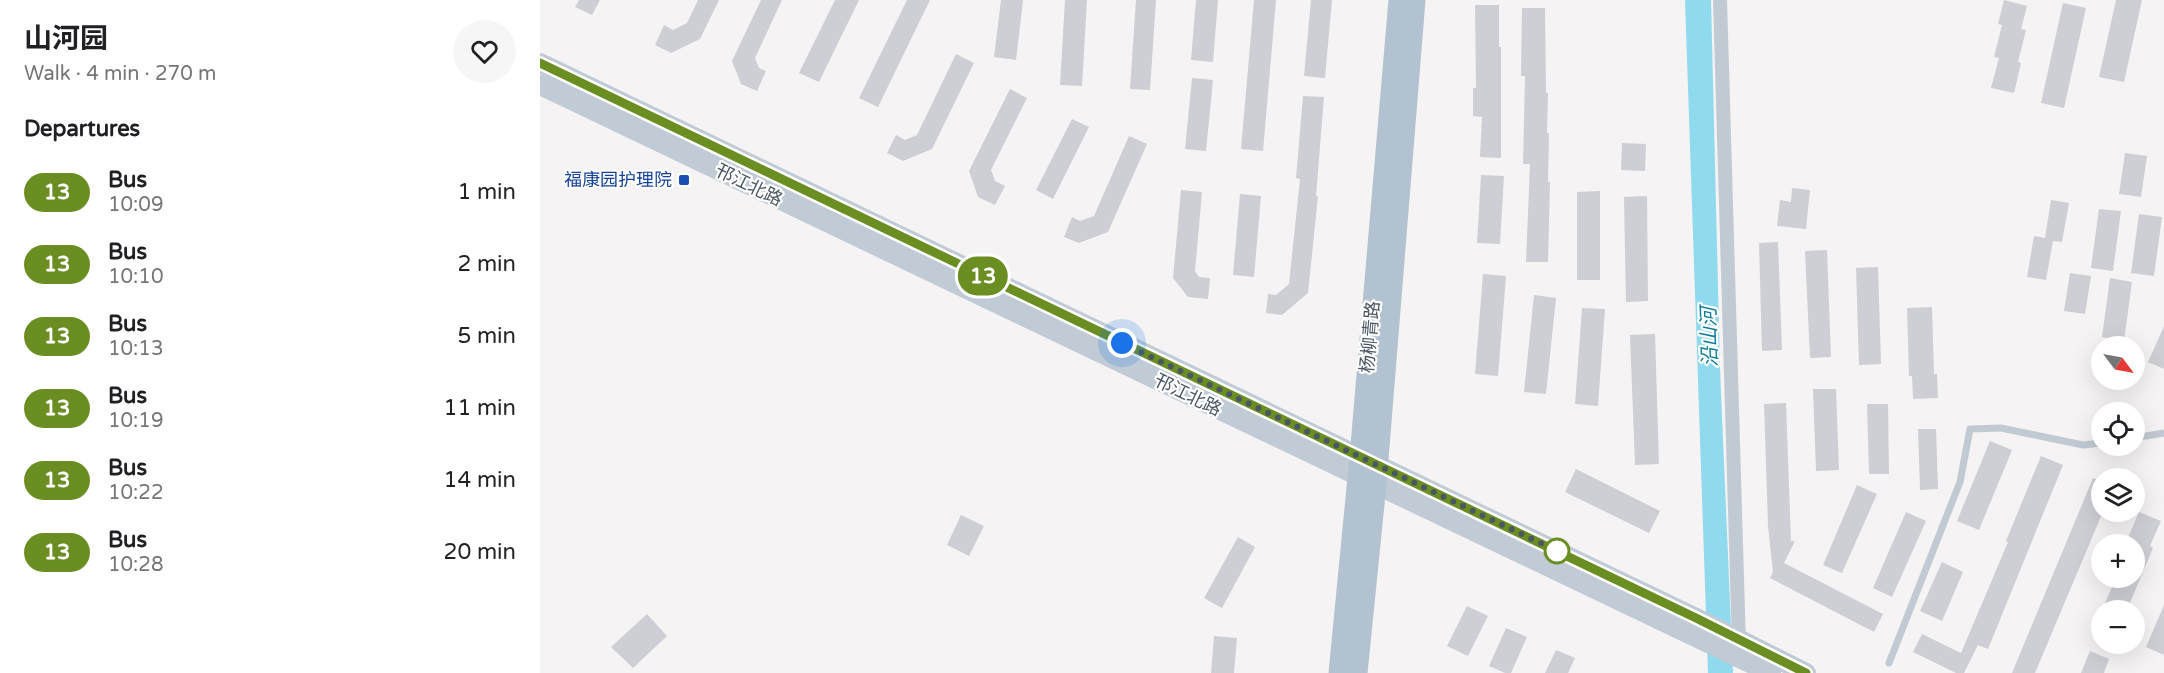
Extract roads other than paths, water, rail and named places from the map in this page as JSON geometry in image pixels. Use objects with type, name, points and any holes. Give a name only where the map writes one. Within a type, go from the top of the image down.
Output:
[{"type":"main road","name":"杨柳青路","points":[[1357,673],[1399,0]]},
{"type":"main road","name":"杨柳青路","points":[[1338,673],[1368,471],[1415,0]]},
{"type":"main road","name":"邗江北路","points":[[540,63],[1368,471]]},
{"type":"main road","name":"邗江北路","points":[[540,85],[1368,471],[1696,627],[1747,655],[1771,673]]},
{"type":"main road","name":"邗江北路","points":[[1747,655],[1806,673]]},
{"type":"street","points":[[1720,0],[1747,655]]},
{"type":"lane","points":[[1889,663],[1960,482],[1970,429],[2001,428],[2083,445],[2091,444]]},
{"type":"lane","points":[[2145,436],[2164,433]]},
{"type":"water","name":"沿山河","points":[[1685,0],[1711,0],[1720,369],[1733,673],[1708,673]]},
{"type":"place","name":"福康园护理院","points":[[684,180]]}]
